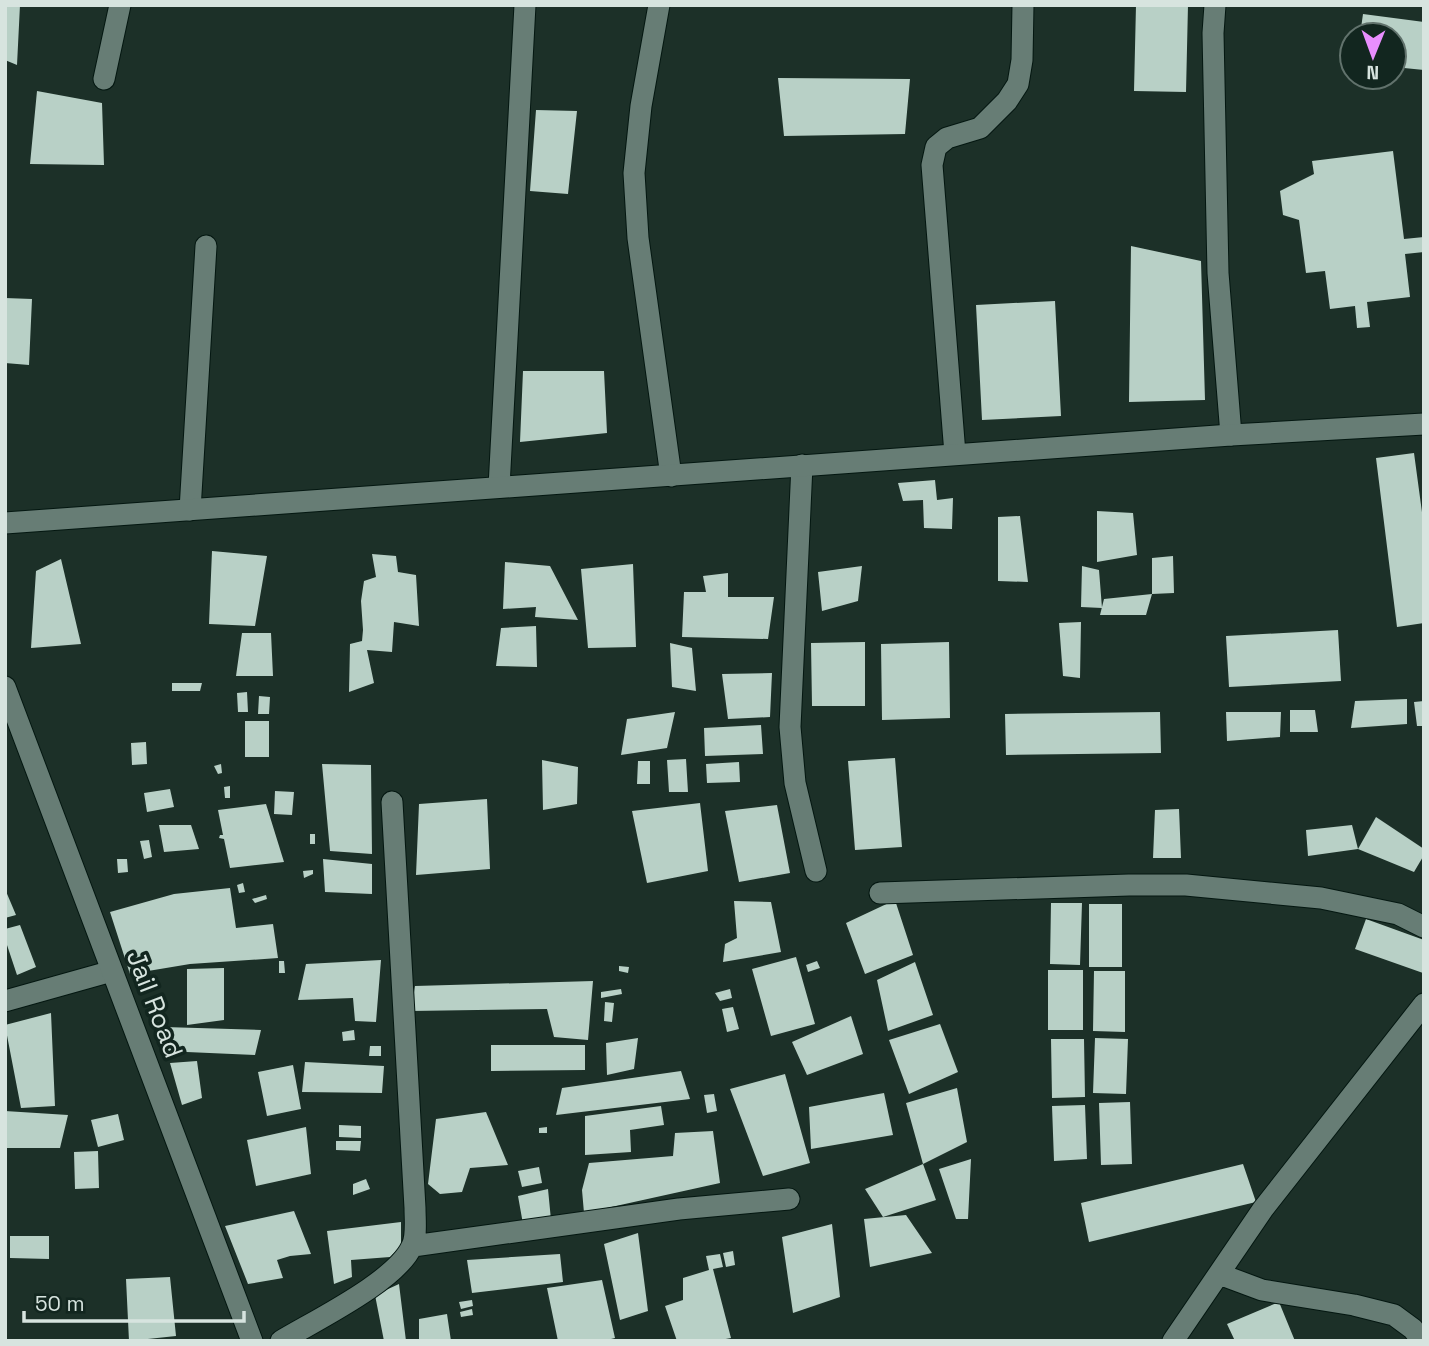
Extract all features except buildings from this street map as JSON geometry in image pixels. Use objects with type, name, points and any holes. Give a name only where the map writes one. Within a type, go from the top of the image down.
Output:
[{"type":"street","points":[[104,79],[120,5]]},
{"type":"street","points":[[499,488],[525,5]]},
{"type":"street","points":[[659,5],[641,106],[634,173],[638,238],[671,476]]},
{"type":"street","points":[[955,454],[932,165],[936,147],[947,138],[980,128],[1007,101],[1018,84],[1022,60],[1023,5]]},
{"type":"street","points":[[1215,5],[1213,33],[1218,273],[1231,435]]},
{"type":"street","points":[[190,510],[206,246]]},
{"type":"street","points":[[5,523],[955,454],[1424,424]]},
{"type":"street","points":[[802,466],[790,727],[795,783],[816,870]]},
{"type":"street","name":"Jail Road","points":[[5,687],[252,1341]]},
{"type":"street","points":[[281,1341],[374,1285],[397,1266],[413,1246],[415,1208],[392,802]]},
{"type":"street","points":[[880,893],[1186,885],[1321,898],[1398,914],[1424,927]]},
{"type":"street","points":[[5,1001],[113,971]]},
{"type":"street","points":[[1173,1341],[1263,1209],[1423,1005]]},
{"type":"street","points":[[413,1246],[680,1209],[789,1199]]},
{"type":"street","points":[[1219,1274],[1262,1290],[1354,1305],[1394,1315],[1413,1329],[1422,1341]]}]
